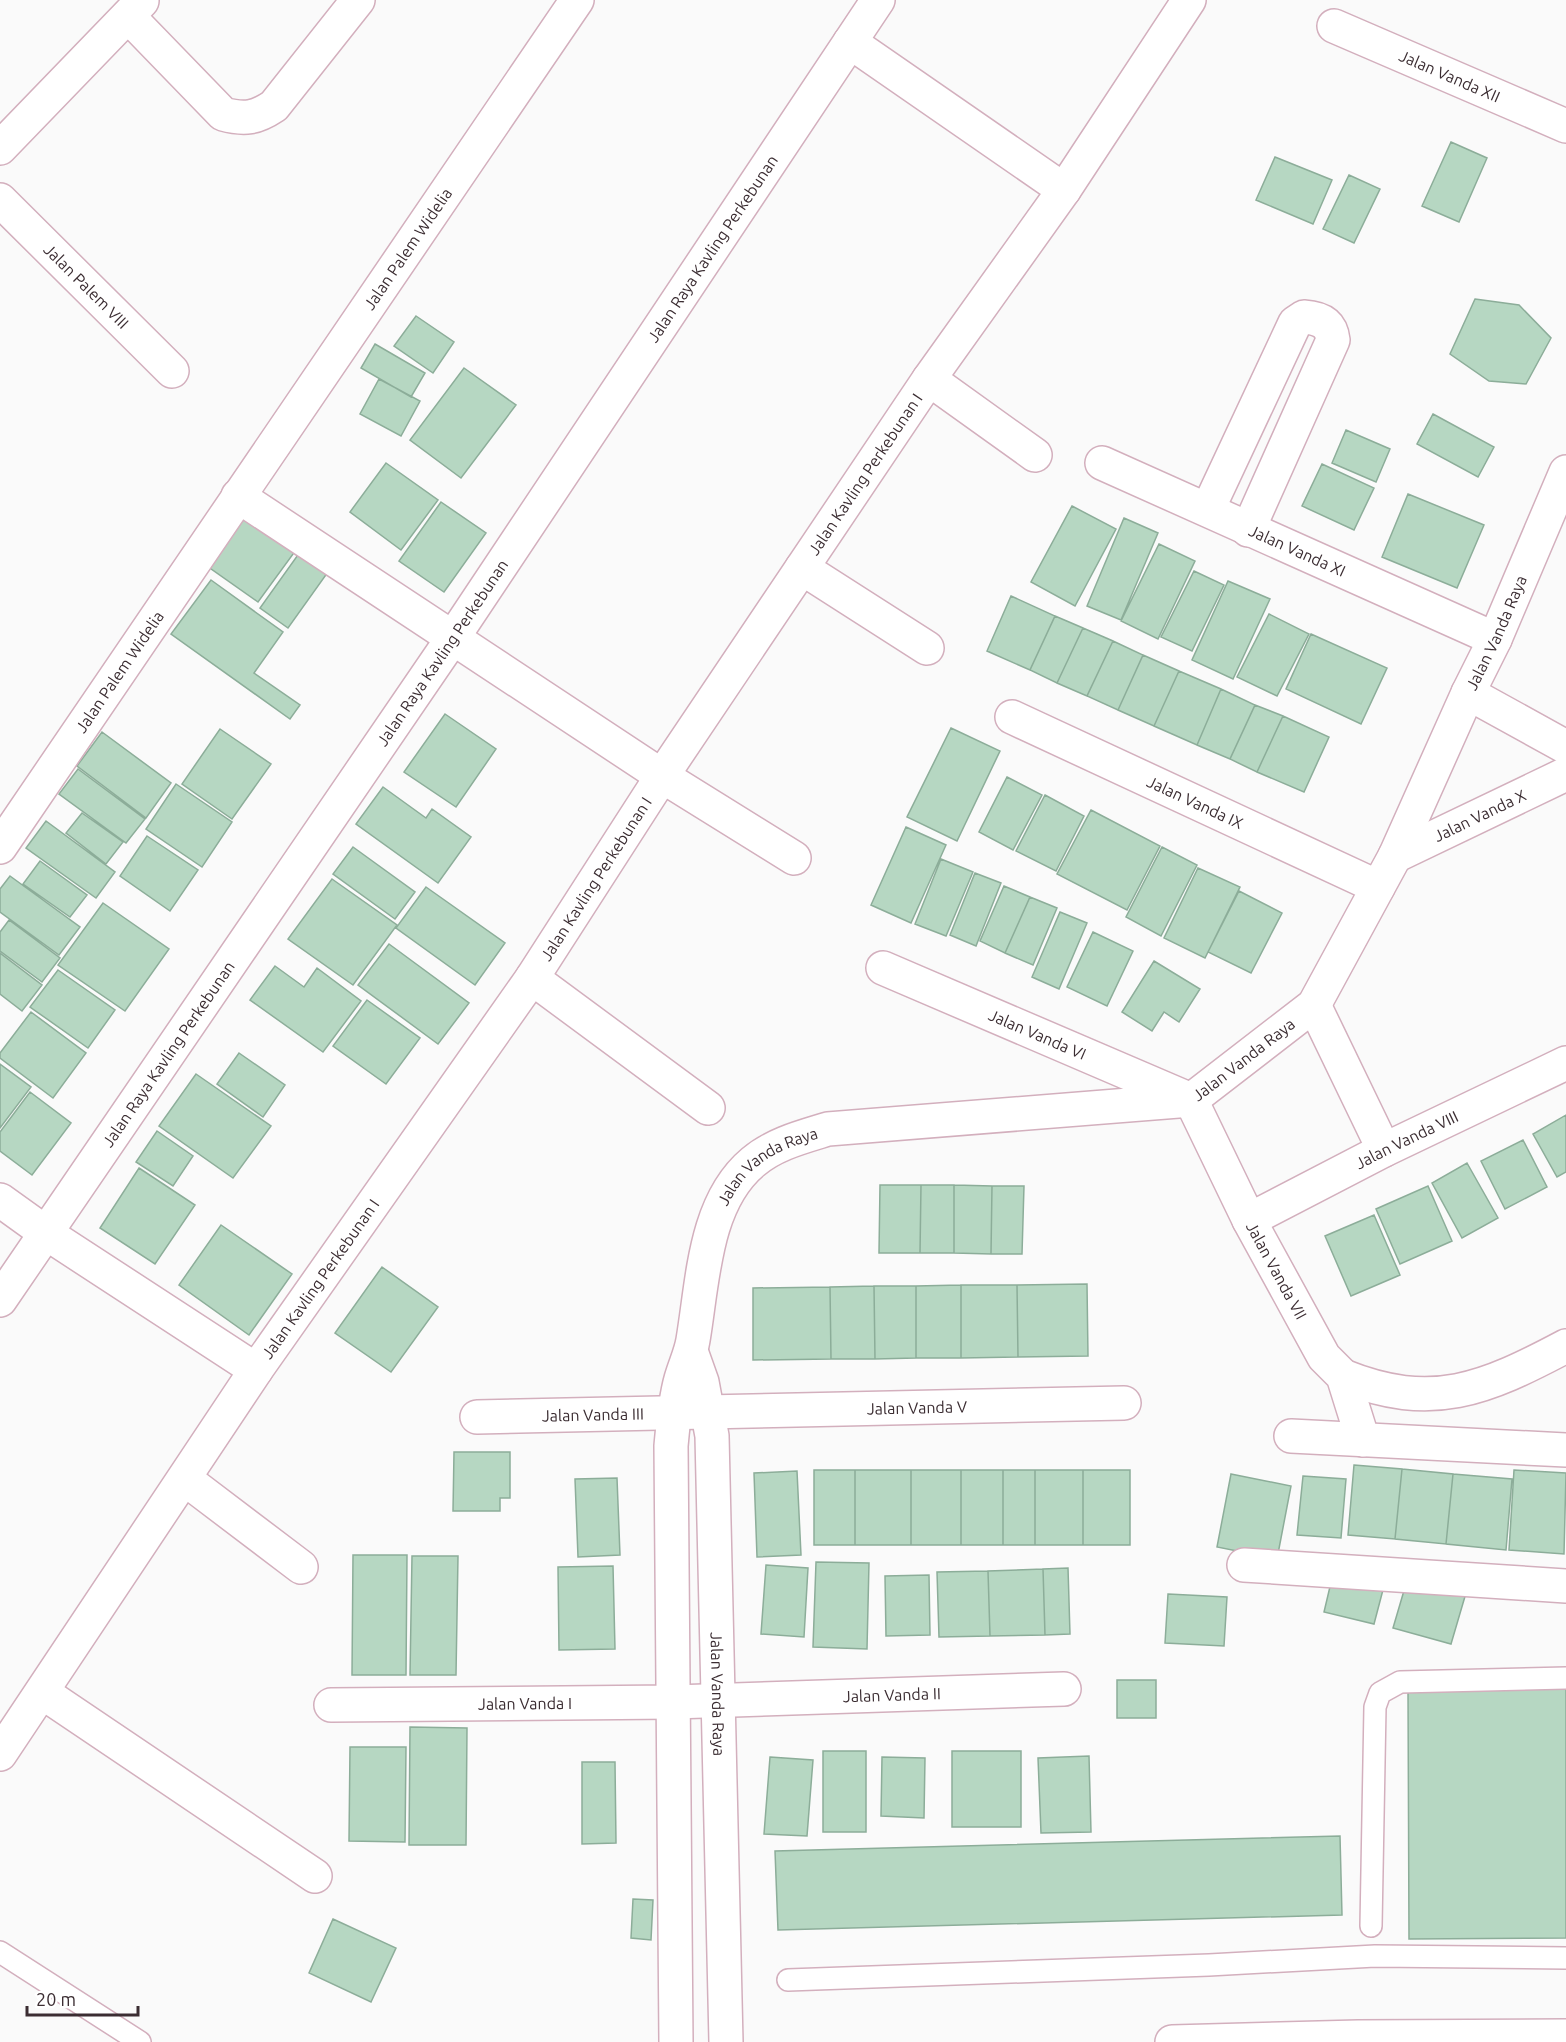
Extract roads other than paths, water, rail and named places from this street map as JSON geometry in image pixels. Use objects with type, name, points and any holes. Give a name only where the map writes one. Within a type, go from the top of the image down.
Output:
[{"type":"street","name":"Jalan Palem Widelia","points":[[0,847],[577,0]]},
{"type":"street","name":"Jalan Raya Kavling Perkebunan","points":[[0,1300],[452,639],[878,0]]},
{"type":"street","name":"Jalan Kavling Perkebunan I","points":[[0,1754],[256,1370],[532,978],[662,776],[929,379],[1064,190],[1189,0]]},
{"type":"street","points":[[0,148],[135,8],[223,114],[241,119],[258,116],[274,106],[349,3]]},
{"type":"street","name":"Jalan Vanda XII","points":[[1334,26],[1566,126]]},
{"type":"street","points":[[850,42],[1064,190]]},
{"type":"street","name":"Jalan Palem VIII","points":[[0,200],[172,371]]},
{"type":"street","points":[[1208,509],[1295,323],[1304,318],[1326,323],[1332,330],[1333,340],[1248,530]]},
{"type":"street","points":[[929,379],[1035,455]]},
{"type":"street","name":"Jalan Vanda XI","points":[[1102,463],[1495,639]]},
{"type":"street","name":"Jalan Vanda Raya","points":[[676,2042],[671,1446],[674,1414],[681,1380],[691,1351],[711,1233],[728,1191],[753,1162],[789,1141],[828,1130],[1191,1100],[1314,1005],[1395,856],[1468,693],[1495,639],[1566,472]]},
{"type":"street","points":[[237,496],[662,776],[794,858]]},
{"type":"street","points":[[802,568],[927,648]]},
{"type":"street","points":[[1468,693],[1566,747]]},
{"type":"street","name":"Jalan Vanda IX","points":[[1012,717],[1378,887]]},
{"type":"street","name":"Jalan Vanda X","points":[[1395,856],[1566,774]]},
{"type":"street","name":"Jalan Vanda VI","points":[[883,968],[1191,1100]]},
{"type":"street","points":[[532,978],[708,1108]]},
{"type":"street","points":[[1314,1005],[1384,1150]]},
{"type":"street","name":"Jalan Vanda VIII","points":[[1249,1220],[1384,1150],[1566,1063]]},
{"type":"street","name":"Jalan Vanda VII","points":[[1191,1100],[1249,1220],[1324,1357],[1343,1376],[1364,1440]]},
{"type":"street","points":[[0,1200],[46,1233],[256,1370]]},
{"type":"street","points":[[1343,1376],[1395,1394],[1429,1396],[1463,1390],[1510,1376],[1566,1346]]},
{"type":"street","name":"Jalan Vanda Raya","points":[[691,1351],[702,1382],[712,1437],[726,2042]]},
{"type":"street","name":"Jalan Vanda V","points":[[708,1413],[1124,1403]]},
{"type":"street","name":"Jalan Vanda III","points":[[477,1418],[708,1413]]},
{"type":"street","points":[[1291,1436],[1566,1450]]},
{"type":"street","points":[[185,1479],[301,1567]]},
{"type":"street","points":[[1244,1565],[1566,1586]]},
{"type":"street","name":"Jalan Vanda II","points":[[718,1700],[1064,1689]]},
{"type":"street","points":[[42,1692],[315,1876]]},
{"type":"street","name":"Jalan Vanda I","points":[[331,1705],[718,1700]]},
{"type":"street","points":[[1172,2042],[1358,2037],[1566,2036]]},
{"type":"lane","points":[[1371,1926],[1375,1707],[1380,1693],[1400,1682],[1566,1678]]},
{"type":"lane","points":[[0,1952],[140,2042]]},
{"type":"lane","points":[[788,1980],[1209,1965],[1375,1956],[1566,1958]]}]
